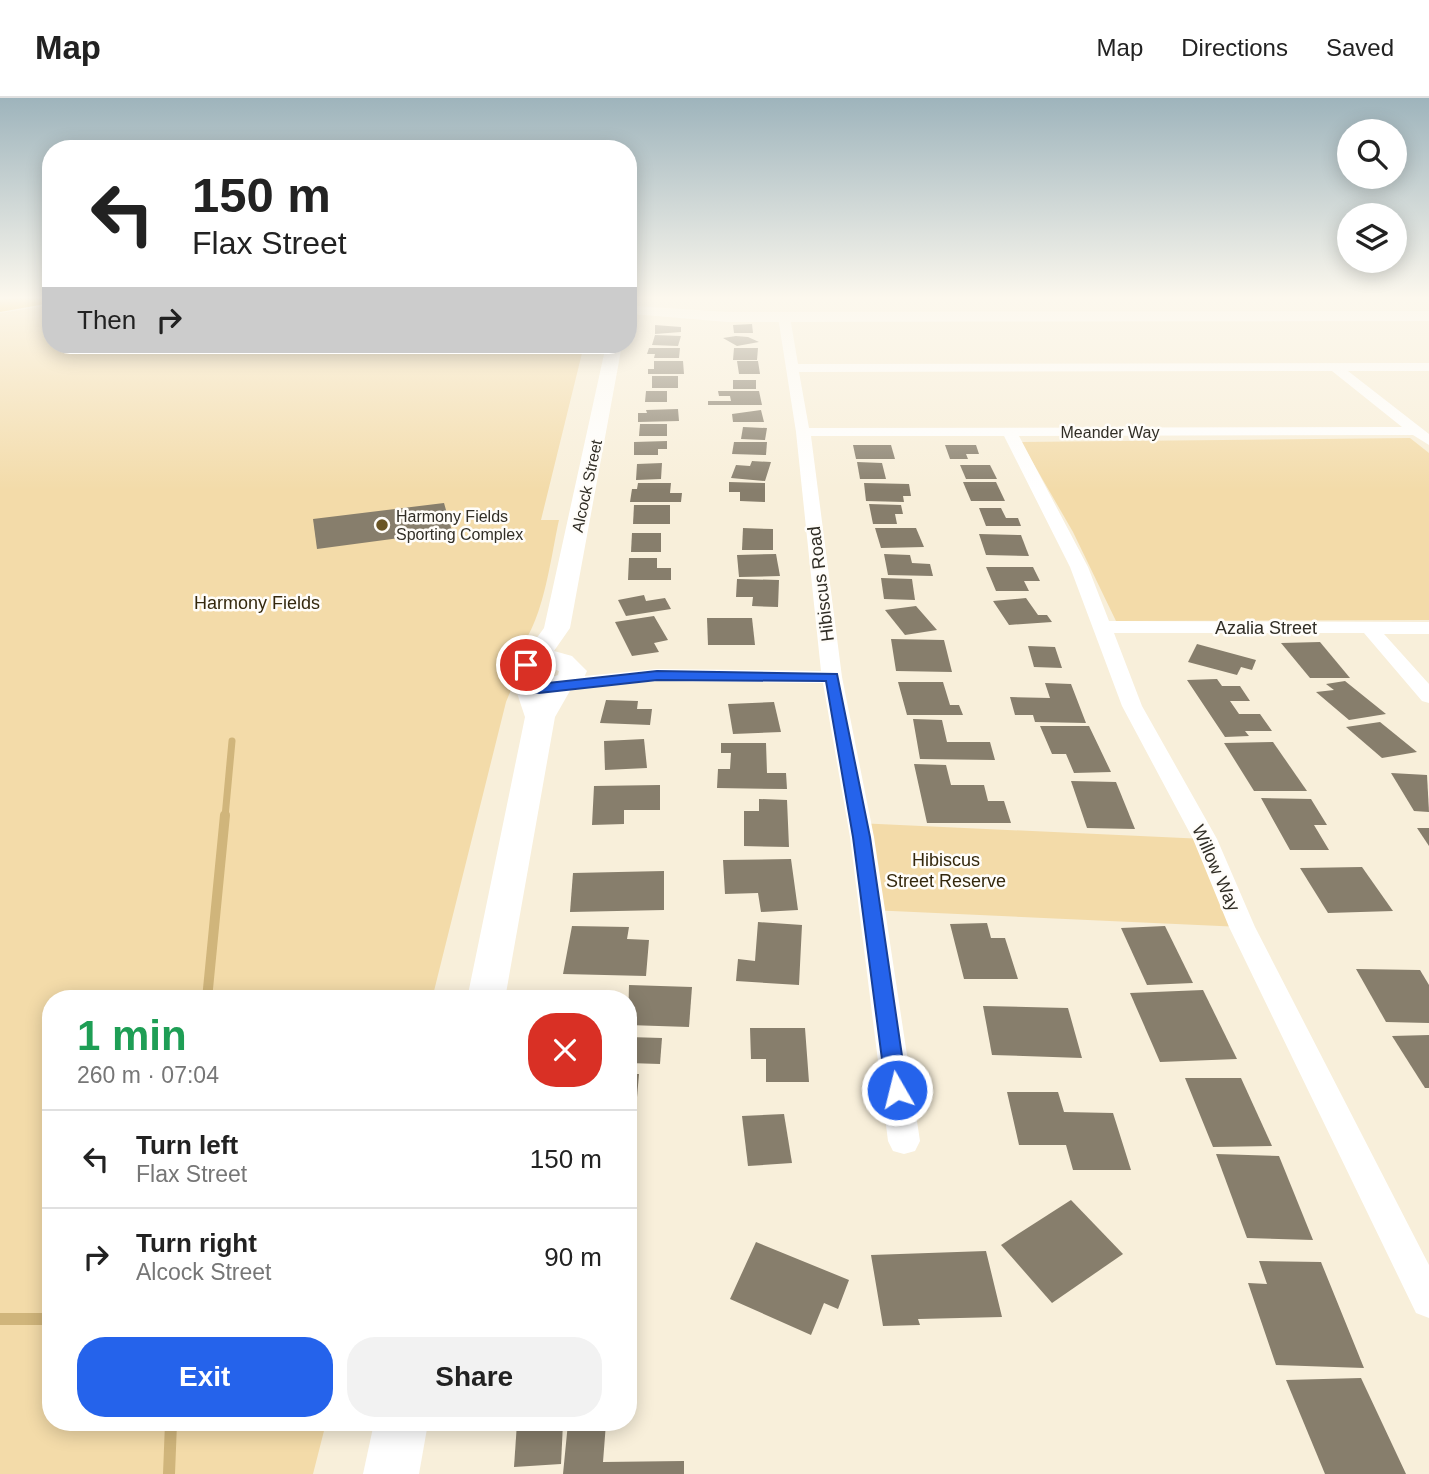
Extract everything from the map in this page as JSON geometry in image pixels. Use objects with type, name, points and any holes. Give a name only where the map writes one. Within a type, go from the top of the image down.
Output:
[{"type":"main road","name":"Alcock Street","points":[[487,990],[534,688],[557,628],[611,362]]},
{"type":"main road","name":"Alcock Street","points":[[534,688],[564,674],[564,646],[557,628]]},
{"type":"main road","points":[[534,688],[564,674]]},
{"type":"main road","points":[[391,1474],[399,1431]]},
{"type":"street","name":"Hibiscus Road","points":[[792,362],[803,432],[832,677],[862,837],[904,1141]]},
{"type":"street","points":[[1335,367],[1429,441]]},
{"type":"street","points":[[793,368],[1429,367]]},
{"type":"street","name":"Meander Way","points":[[803,432],[1416,430]]},
{"type":"street","name":"Willow Way","points":[[1010,433],[1079,567],[1132,706],[1205,839],[1242,927],[1429,1301]]},
{"type":"street","name":"Azalia Street","points":[[1102,627],[1429,628]]},
{"type":"street","points":[[1370,629],[1429,696]]},
{"type":"street","points":[[564,674],[832,677]]},
{"type":"green space","name":"Harmony Fields","points":[[0,362],[580,362],[541,520],[559,520],[548,574],[537,616],[529,634],[520,648],[508,656],[518,673],[506,702],[434,990],[42,990],[42,1431],[324,1431],[313,1474],[0,1474]]},
{"type":"green space","points":[[1410,438],[1429,453],[1429,620],[1116,621],[1073,532],[1021,442]]},
{"type":"green space","name":"Hibiscus Street Reserve","points":[[857,823],[1205,839],[1242,927],[870,910]]},
{"type":"building","points":[[654,362],[683,362],[684,374],[648,374],[648,369],[654,369]]},
{"type":"building","points":[[737,362],[758,362],[760,374],[739,374]]},
{"type":"building","points":[[652,376],[678,376],[678,388],[652,388]]},
{"type":"building","points":[[733,380],[756,380],[756,389],[733,389]]},
{"type":"building","points":[[646,391],[667,391],[667,402],[645,402]]},
{"type":"building","points":[[718,391],[759,391],[762,405],[708,405],[708,401],[731,401],[730,396],[719,396]]},
{"type":"building","points":[[678,409],[679,421],[638,422],[638,413],[647,413],[646,410]]},
{"type":"building","points":[[761,410],[764,422],[733,422],[732,414]]},
{"type":"building","points":[[640,424],[667,424],[667,436],[639,436]]},
{"type":"building","points":[[743,427],[767,428],[765,440],[741,439]]},
{"type":"building","points":[[667,441],[667,449],[658,449],[658,455],[634,455],[634,442]]},
{"type":"building","points":[[734,442],[767,442],[766,455],[732,454]]},
{"type":"building","points":[[853,445],[891,445],[895,459],[856,459]]},
{"type":"building","points":[[945,445],[976,445],[979,454],[966,454],[968,459],[950,459]]},
{"type":"building","points":[[752,461],[771,462],[765,481],[731,478],[736,465],[750,466]]},
{"type":"building","points":[[857,462],[882,463],[886,479],[860,479]]},
{"type":"building","points":[[662,463],[661,479],[636,480],[637,464]]},
{"type":"building","points":[[960,465],[990,465],[997,479],[966,479]]},
{"type":"building","points":[[729,482],[765,483],[765,502],[740,501],[740,492],[729,492]]},
{"type":"building","points":[[963,482],[996,482],[1005,501],[971,501]]},
{"type":"building","points":[[638,483],[671,483],[670,493],[682,493],[681,502],[630,502],[632,489],[637,489]]},
{"type":"building","points":[[864,483],[909,484],[911,496],[903,496],[904,502],[866,501]]},
{"type":"building","name":"Harmony Fields Sporting Complex","points":[[444,503],[452,531],[317,549],[313,519]]},
{"type":"building","points":[[869,504],[901,505],[903,514],[895,514],[897,524],[873,524]]},
{"type":"building","points":[[634,505],[670,505],[670,524],[633,524]]},
{"type":"building","points":[[979,508],[1001,508],[1006,518],[1018,518],[1021,526],[986,526]]},
{"type":"building","points":[[743,528],[773,529],[773,550],[742,550]]},
{"type":"building","points":[[875,528],[916,528],[924,547],[881,548]]},
{"type":"building","points":[[632,533],[661,533],[661,552],[631,552]]},
{"type":"building","points":[[979,534],[1021,535],[1029,556],[986,555]]},
{"type":"building","points":[[776,554],[780,576],[739,577],[737,555]]},
{"type":"building","points":[[884,554],[910,555],[912,563],[930,564],[933,576],[888,575]]},
{"type":"building","points":[[629,558],[657,558],[657,568],[671,568],[671,580],[628,580]]},
{"type":"building","points":[[986,567],[1033,567],[1040,581],[1024,581],[1029,591],[996,591]]},
{"type":"building","points":[[881,578],[912,579],[915,600],[884,599]]},
{"type":"building","points":[[737,579],[779,580],[778,607],[752,606],[753,597],[736,597]]},
{"type":"building","points":[[644,595],[646,601],[665,598],[671,609],[626,616],[618,600]]},
{"type":"building","points":[[1026,598],[1038,615],[1047,615],[1052,622],[1009,625],[993,601]]},
{"type":"building","points":[[916,606],[937,630],[905,635],[885,610]]},
{"type":"building","points":[[654,616],[668,640],[654,643],[659,652],[632,656],[615,622]]},
{"type":"building","points":[[707,618],[752,618],[755,645],[708,645]]},
{"type":"building","points":[[891,639],[944,640],[952,672],[896,671]]},
{"type":"building","points":[[1320,642],[1350,678],[1310,678],[1281,643]]},
{"type":"building","points":[[1197,644],[1256,660],[1252,670],[1241,667],[1237,675],[1188,662]]},
{"type":"building","points":[[1028,646],[1055,647],[1062,668],[1034,667]]},
{"type":"building","points":[[1217,679],[1222,686],[1240,686],[1250,701],[1230,701],[1239,714],[1260,714],[1272,731],[1245,731],[1249,736],[1225,737],[1187,680]]},
{"type":"building","points":[[1345,681],[1386,714],[1349,720],[1316,692],[1334,690],[1326,684]]},
{"type":"building","points":[[898,682],[943,682],[950,705],[959,705],[963,715],[907,715]]},
{"type":"building","points":[[1045,683],[1071,684],[1086,723],[1035,722],[1033,715],[1015,715],[1010,697],[1050,698]]},
{"type":"building","points":[[606,700],[638,701],[637,709],[652,709],[650,725],[600,723]]},
{"type":"building","points":[[774,702],[781,732],[733,734],[728,704]]},
{"type":"building","points":[[913,719],[942,720],[947,742],[990,742],[995,760],[920,759]]},
{"type":"building","points":[[1380,722],[1417,752],[1382,758],[1346,727]]},
{"type":"building","points":[[1040,726],[1089,726],[1111,772],[1074,773],[1066,754],[1052,754]]},
{"type":"building","points":[[644,739],[647,768],[605,770],[604,741]]},
{"type":"building","points":[[1273,742],[1307,791],[1254,791],[1224,743]]},
{"type":"building","points":[[721,743],[766,743],[767,773],[786,773],[787,789],[717,788],[718,769],[730,769],[731,753],[721,753]]},
{"type":"building","points":[[914,764],[946,765],[951,785],[984,785],[988,801],[1004,801],[1011,823],[927,823]]},
{"type":"building","points":[[1391,773],[1427,775],[1429,812],[1414,811]]},
{"type":"building","points":[[1071,781],[1116,782],[1135,829],[1087,828]]},
{"type":"building","points":[[660,785],[660,810],[624,810],[624,824],[592,825],[594,786]]},
{"type":"building","points":[[1261,798],[1311,799],[1327,825],[1314,825],[1329,850],[1290,850]]},
{"type":"building","points":[[759,799],[787,800],[789,847],[744,846],[744,811],[759,811]]},
{"type":"building","points":[[1417,828],[1429,828],[1429,846]]},
{"type":"building","points":[[791,859],[798,910],[761,912],[758,893],[725,894],[723,860]]},
{"type":"building","points":[[1362,867],[1393,911],[1328,913],[1300,868]]},
{"type":"building","points":[[664,871],[664,910],[570,912],[573,873]]},
{"type":"building","points":[[758,922],[802,925],[799,985],[736,981],[738,959],[755,961]]},
{"type":"building","points":[[987,923],[991,938],[1005,938],[1018,979],[964,979],[950,924]]},
{"type":"building","points":[[572,926],[629,927],[627,939],[649,940],[646,976],[563,974]]},
{"type":"building","points":[[1165,926],[1193,983],[1147,985],[1121,928]]},
{"type":"building","points":[[1356,969],[1420,970],[1429,985],[1429,1023],[1386,1022]]},
{"type":"building","points":[[629,985],[692,987],[689,1027],[637,1025],[637,990],[629,990]]},
{"type":"building","points":[[1203,990],[1237,1059],[1160,1062],[1130,993]]},
{"type":"building","points":[[983,1006],[1068,1008],[1082,1058],[992,1055]]},
{"type":"building","points":[[750,1028],[805,1028],[809,1082],[766,1082],[766,1059],[751,1059]]},
{"type":"building","points":[[1429,1035],[1429,1088],[1425,1088],[1392,1036]]},
{"type":"building","points":[[637,1037],[662,1038],[660,1064],[637,1063]]},
{"type":"building","points":[[1185,1078],[1241,1078],[1272,1146],[1213,1147]]},
{"type":"building","points":[[1007,1092],[1058,1092],[1064,1112],[1113,1113],[1131,1170],[1073,1170],[1066,1145],[1019,1145]]},
{"type":"building","points":[[784,1114],[792,1163],[748,1166],[742,1116]]},
{"type":"building","points":[[1216,1154],[1279,1156],[1313,1240],[1247,1238]]},
{"type":"building","points":[[1071,1200],[1123,1254],[1052,1303],[1001,1245]]},
{"type":"building","points":[[756,1242],[849,1280],[838,1309],[824,1303],[811,1335],[730,1299]]},
{"type":"building","points":[[986,1251],[1002,1317],[918,1319],[920,1325],[883,1326],[871,1255]]},
{"type":"building","points":[[1259,1261],[1321,1262],[1364,1368],[1276,1365],[1248,1283],[1267,1284]]},
{"type":"building","points":[[1361,1378],[1406,1474],[1325,1474],[1286,1380]]},
{"type":"building","points":[[516,1431],[563,1431],[561,1464],[514,1467]]},
{"type":"building","points":[[567,1431],[605,1431],[603,1462],[684,1461],[684,1474],[563,1474]]},
{"type":"waterway","points":[[225,817],[232,741]]},
{"type":"waterway","points":[[208,990],[225,815]]},
{"type":"waterway","points":[[0,1319],[42,1319]]},
{"type":"waterway","points":[[169,1474],[171,1431]]},
{"type":"place","name":"Harmony Fields Sporting Complex","points":[[382,525]]},
{"type":"route","points":[[526,665],[521,669],[519,678],[529,687],[539,688],[657,675],[832,677],[862,837],[897,1090]]}]
